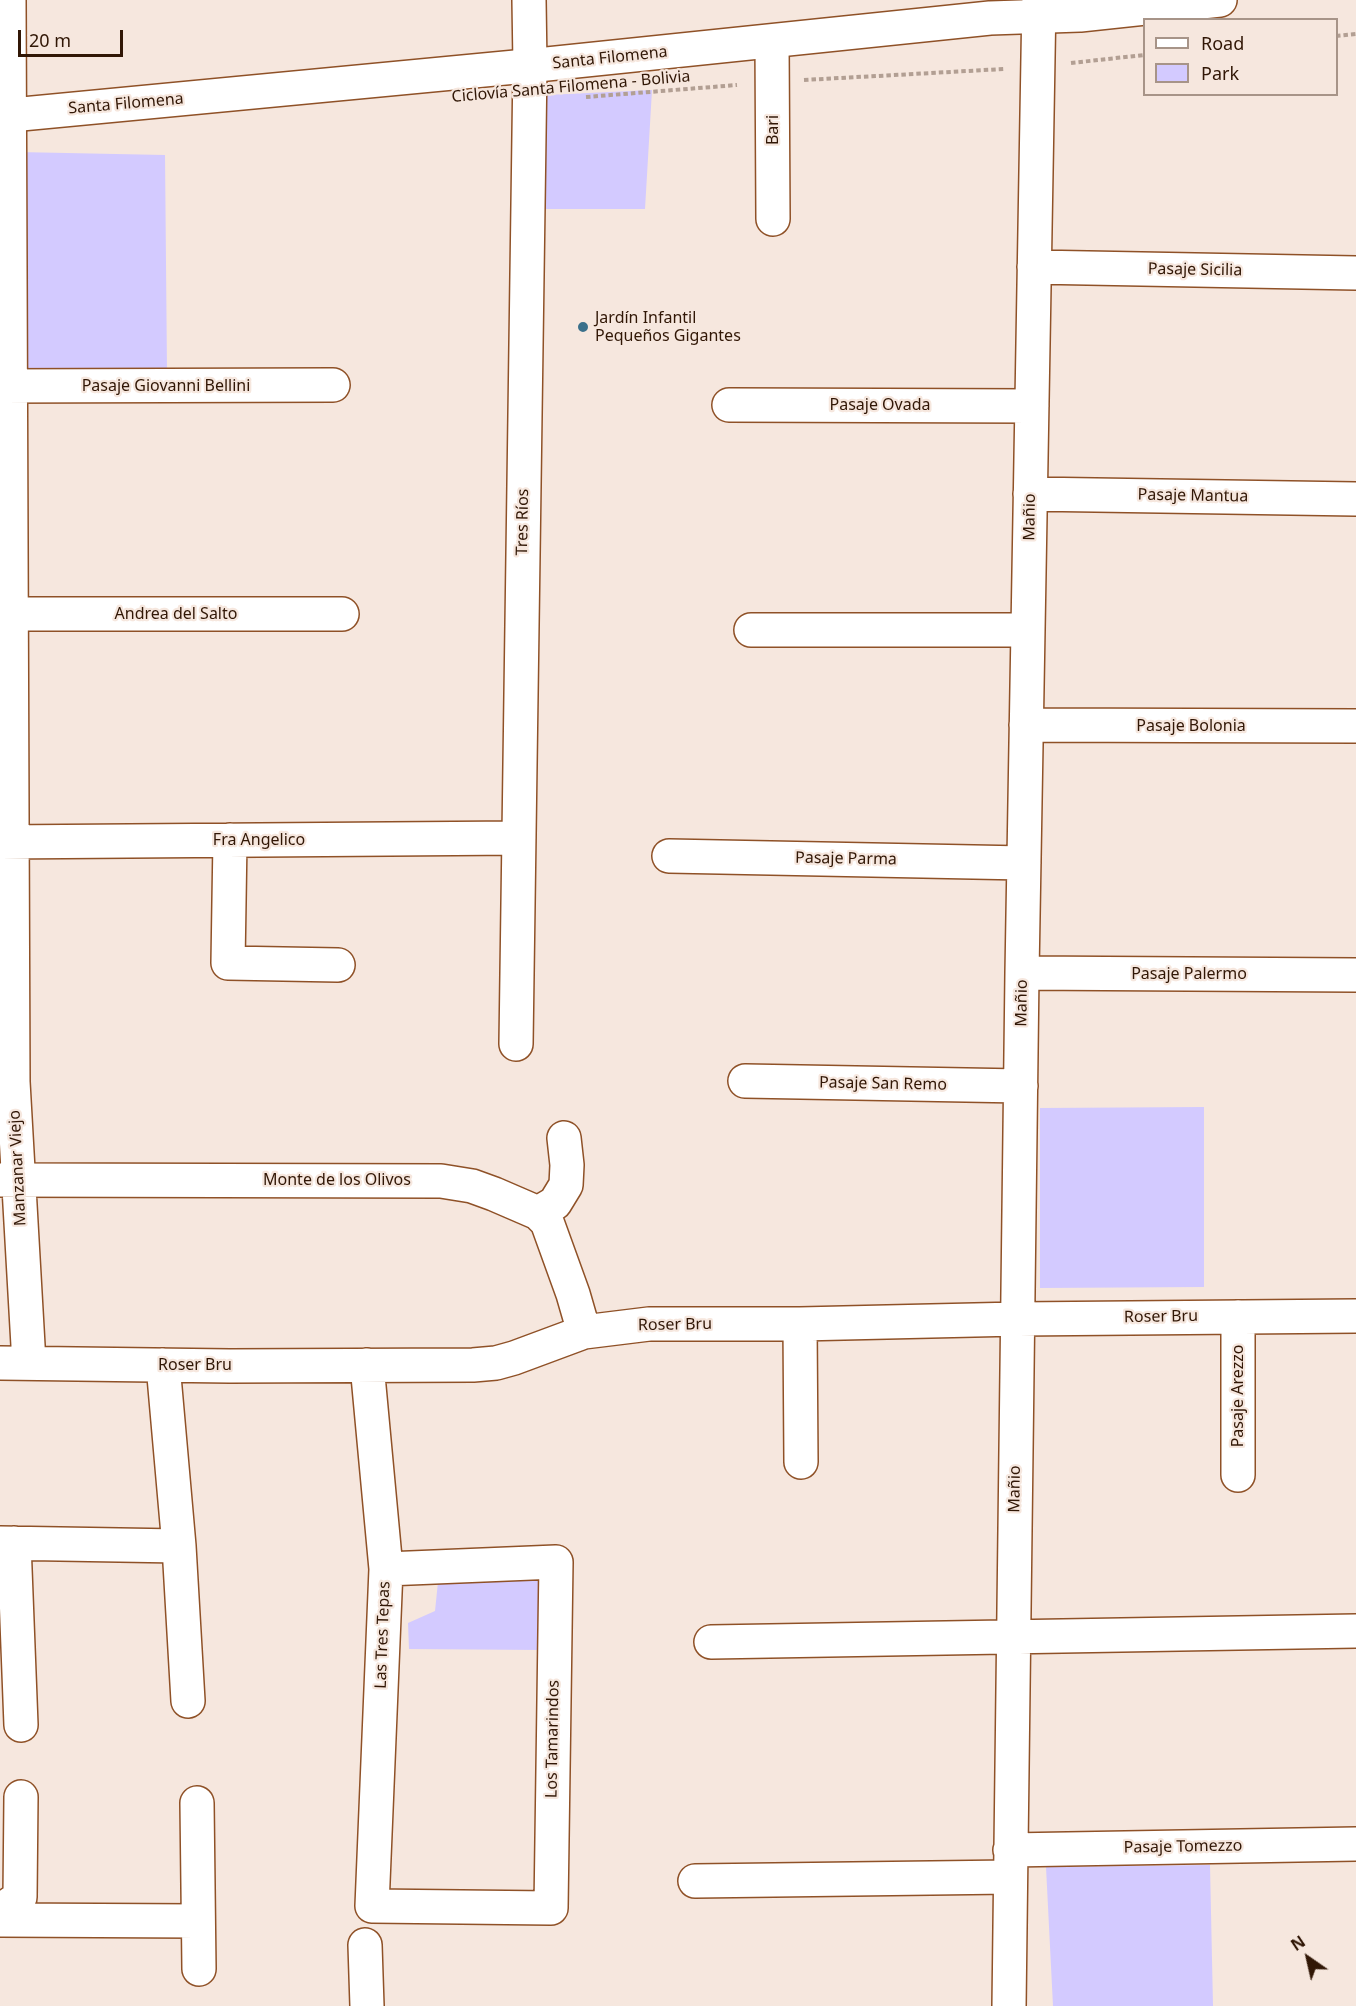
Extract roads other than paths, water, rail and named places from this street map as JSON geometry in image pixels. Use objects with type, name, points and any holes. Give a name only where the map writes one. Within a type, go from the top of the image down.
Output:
[{"type":"street","name":"Manzanar Viejo","points":[[9,0],[4,115],[5,386],[10,614],[6,842],[13,1082],[9,1180],[14,1363]]},
{"type":"street","name":"Tres Ríos","points":[[516,1044],[530,65],[529,0]]},
{"type":"street","name":"Santa Filomena","points":[[4,115],[772,42],[990,18],[1038,8],[1080,15],[1220,0]]},
{"type":"street","name":"Mañio","points":[[1008,2006],[1038,8]]},
{"type":"street","name":"Bari","points":[[772,42],[773,219]]},
{"type":"street","name":"Pasaje Sicilia","points":[[1034,267],[1356,273]]},
{"type":"street","name":"Pasaje Giovanni Bellini","points":[[5,386],[333,385]]},
{"type":"street","name":"Pasaje Ovada","points":[[729,405],[1032,406]]},
{"type":"street","name":"Pasaje Mantua","points":[[1030,494],[1356,499]]},
{"type":"street","name":"Andrea del Salto","points":[[10,614],[342,614]]},
{"type":"street","points":[[751,630],[1028,630]]},
{"type":"street","name":"Pasaje Bolonia","points":[[1026,725],[1356,726]]},
{"type":"street","name":"Fra Angelico","points":[[6,842],[519,838]]},
{"type":"street","points":[[230,840],[228,963],[338,965]]},
{"type":"street","name":"Pasaje Parma","points":[[669,856],[1024,863]]},
{"type":"street","name":"Pasaje Palermo","points":[[1022,973],[1356,975]]},
{"type":"street","name":"Pasaje San Remo","points":[[745,1082],[1021,1086]]},
{"type":"street","points":[[564,1138],[567,1165],[566,1185],[555,1203],[538,1213],[547,1222],[554,1238],[584,1332]]},
{"type":"street","name":"Monte de los Olivos","points":[[9,1180],[441,1181],[483,1190],[538,1213]]},
{"type":"street","name":"Roser Bru","points":[[14,1363],[473,1365],[514,1359],[584,1332],[649,1324],[1356,1316]]},
{"type":"street","name":"Pasaje Arezzo","points":[[1238,1317],[1238,1475]]},
{"type":"street","points":[[800,1324],[801,1462]]},
{"type":"street","points":[[163,1365],[188,1701]]},
{"type":"street","name":"Las Tres Tepas","points":[[367,1365],[386,1569],[372,1906]]},
{"type":"street","points":[[21,1725],[7,1543],[178,1546]]},
{"type":"street","name":"Los Tamarindos","points":[[372,1906],[550,1908],[556,1562],[386,1569]]},
{"type":"street","points":[[711,1642],[1356,1630]]},
{"type":"street","points":[[0,1911],[20,1897],[21,1797]]},
{"type":"street","points":[[197,1803],[199,1969]]},
{"type":"street","name":"Pasaje Tomezzo","points":[[695,1881],[1356,1844]]},
{"type":"street","points":[[0,1920],[197,1921]]},
{"type":"street","points":[[365,1945],[367,2006]]},
{"type":"place","name":"Jardín Infantil Pequeños Gigantes","points":[[583,327]]}]
